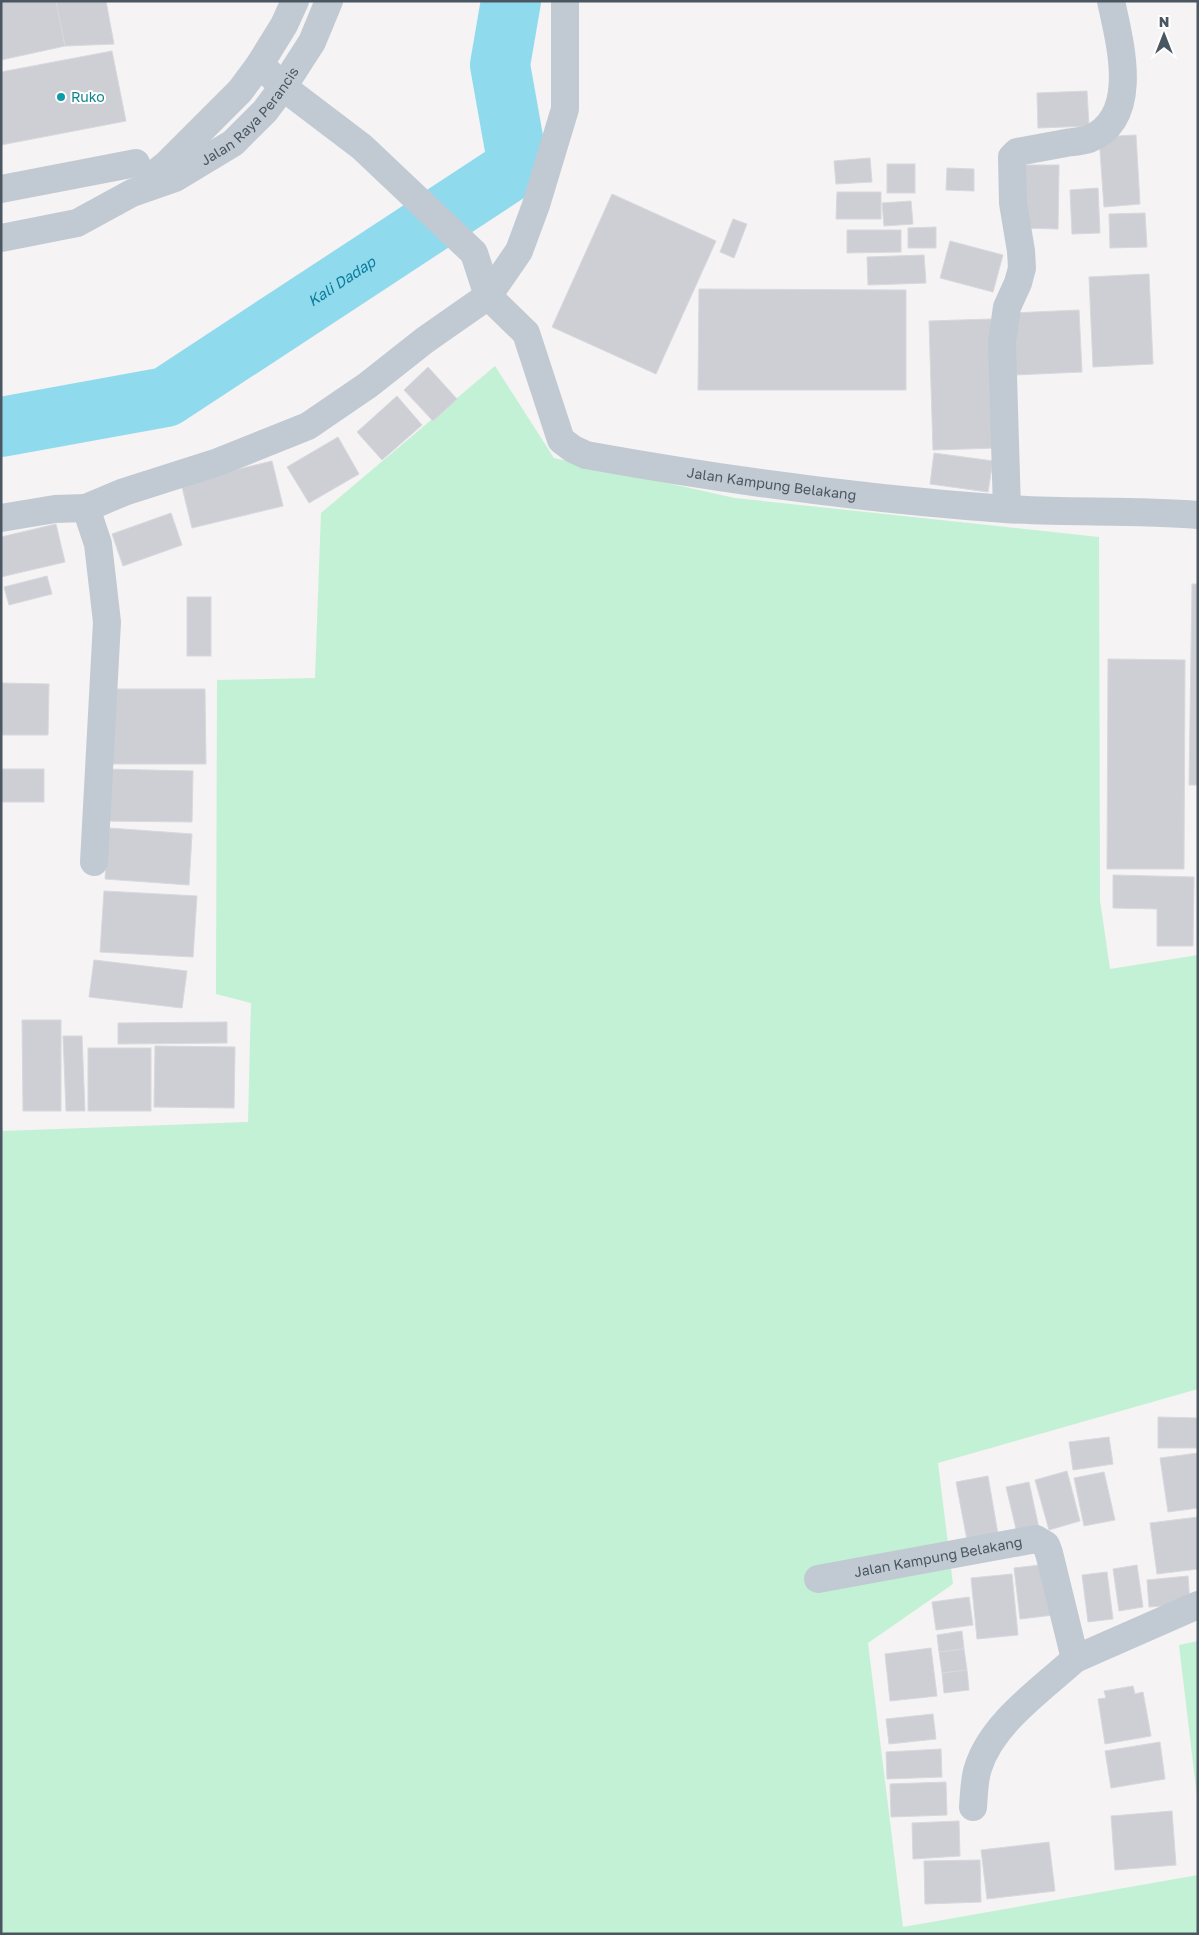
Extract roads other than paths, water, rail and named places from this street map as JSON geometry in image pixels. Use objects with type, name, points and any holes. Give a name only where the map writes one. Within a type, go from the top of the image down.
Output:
[{"type":"street","name":"Jalan Raya Perancis","points":[[132,193],[173,157],[240,91],[260,64],[284,25],[295,1]]},
{"type":"street","name":"Jalan Raya Perancis","points":[[1,238],[78,223],[132,193],[175,178],[233,143],[265,111],[283,87],[312,42],[329,1]]},
{"type":"street","points":[[1,518],[55,509],[86,508],[124,492],[218,462],[308,426],[368,385],[425,340],[488,296],[519,251],[536,205],[565,109],[565,1]]},
{"type":"street","points":[[1007,509],[1002,342],[1007,307],[1018,283],[1022,268],[1013,203],[1012,157],[1017,152],[1088,139],[1107,128],[1114,117],[1123,90],[1122,48],[1111,1]]},
{"type":"street","points":[[260,64],[283,87]]},
{"type":"street","name":"Jalan Kampung Belakang","points":[[283,87],[362,147],[474,253],[488,296],[526,332],[562,440],[573,449],[586,454],[682,472],[874,497],[1007,509],[1198,514]]},
{"type":"street","points":[[1,189],[136,163]]},
{"type":"street","points":[[86,508],[98,544],[107,622],[94,862]]},
{"type":"street","name":"Jalan Kampung Belakang","points":[[818,1579],[1036,1539],[1046,1545],[1049,1552],[1075,1659]]},
{"type":"street","points":[[973,1807],[977,1769],[988,1745],[1006,1720],[1075,1659],[1198,1605]]},
{"type":"waterway","name":"Kali Dadap","points":[[1,427],[166,397],[518,166],[500,65],[511,1]]},
{"type":"place","name":"Ruko","points":[[61,97]]}]
